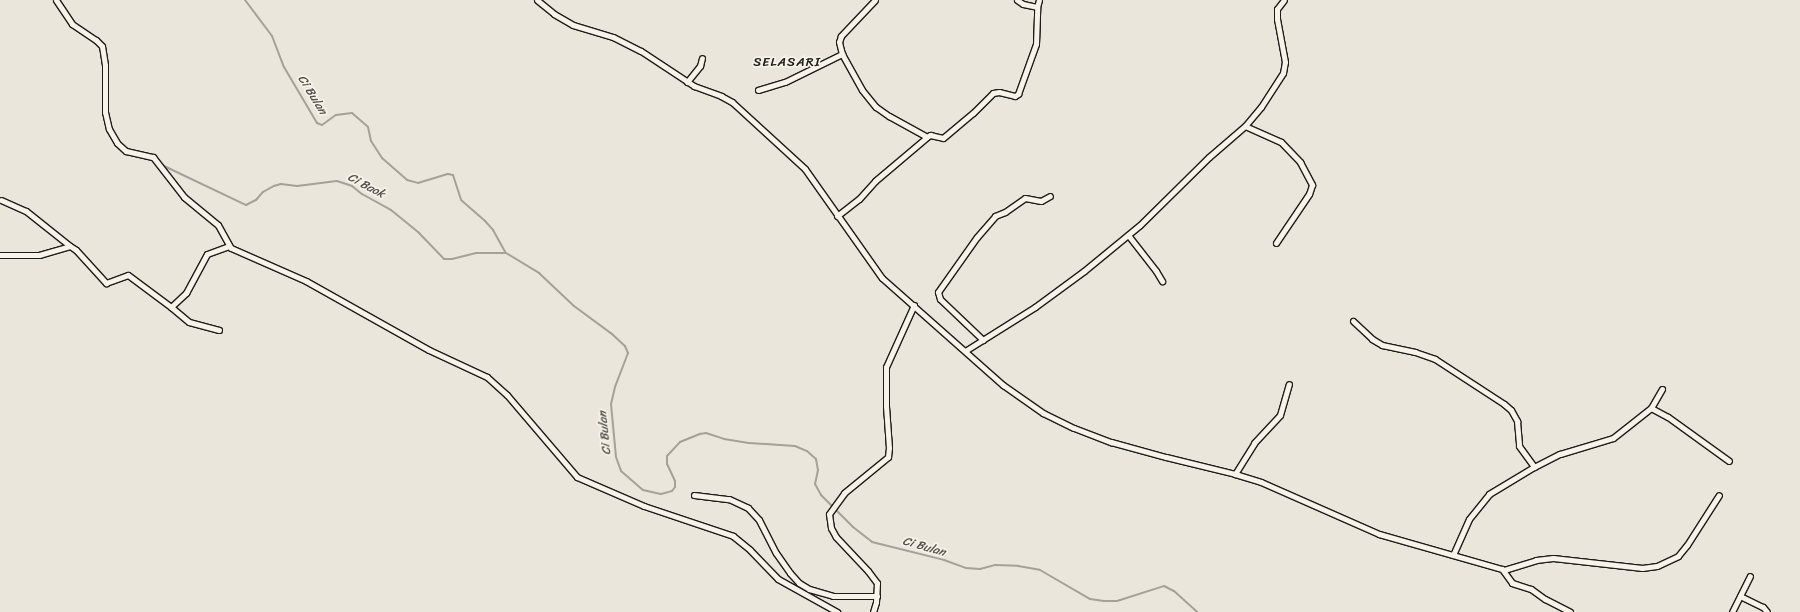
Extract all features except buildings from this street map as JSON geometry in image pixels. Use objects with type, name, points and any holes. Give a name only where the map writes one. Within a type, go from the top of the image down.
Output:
[{"type":"street","points":[[56,0],[72,24],[96,40],[102,46],[105,65],[105,112],[109,129],[117,143],[126,151],[154,157],[184,197],[218,225],[229,246],[306,281],[429,350],[487,377],[507,395],[577,477],[644,506],[733,536],[750,550],[778,579],[838,612]]},
{"type":"street","points":[[537,0],[554,14],[573,24],[613,37],[641,52],[688,82],[732,102],[809,173],[837,216],[877,272],[1014,394],[1043,413],[1074,428],[1133,448],[1235,474],[1283,491],[1358,526],[1504,570],[1536,560],[1554,558],[1642,568],[1657,566],[1678,556],[1687,545],[1719,495]]},
{"type":"street","points":[[875,0],[841,36],[839,42],[842,54],[862,90],[876,107],[927,137]]},
{"type":"street","points":[[1017,0],[1023,4],[1037,7]]},
{"type":"street","points":[[837,216],[859,199],[875,180],[927,137],[930,135],[943,138],[973,113],[993,93],[998,92],[1011,96],[1018,94],[1036,44],[1037,7],[1039,0]]},
{"type":"street","points":[[965,351],[1069,283],[1128,235],[1219,148],[1245,126],[1261,107],[1284,73],[1285,62],[1277,19],[1277,9],[1284,0]]},
{"type":"street","points":[[758,90],[785,82],[842,54]]},
{"type":"street","points":[[688,82],[700,66],[702,58]]},
{"type":"street","points":[[1245,126],[1281,142],[1300,162],[1312,185],[1309,194],[1276,243]]},
{"type":"street","points":[[983,340],[940,299],[938,292],[977,237],[995,216],[1005,212],[1025,198],[1041,201],[1050,196]]},
{"type":"street","points":[[1,200],[26,211],[76,250],[106,283],[128,275],[189,322],[219,330]]},
{"type":"street","points":[[1128,235],[1162,281]]},
{"type":"street","points":[[0,254],[39,255],[70,246]]},
{"type":"street","points":[[171,307],[186,293],[207,254],[229,246]]},
{"type":"street","points":[[873,612],[877,596],[874,578],[836,537],[828,519],[831,509],[844,493],[888,457],[889,444],[886,406],[886,367],[914,305]]},
{"type":"street","points":[[1353,321],[1372,339],[1382,345],[1415,352],[1435,359],[1504,404],[1511,410],[1517,421],[1519,446],[1534,467]]},
{"type":"street","points":[[1235,474],[1254,443],[1280,416],[1289,384]]},
{"type":"street","points":[[1453,555],[1469,519],[1482,501],[1498,488],[1564,452],[1598,444],[1613,438],[1651,408],[1662,389]]},
{"type":"street","points":[[1651,408],[1668,417],[1729,461]]},
{"type":"street","points":[[694,495],[728,499],[748,508],[759,520],[776,553],[790,573],[799,583],[809,589],[833,596],[877,596]]},
{"type":"street","points":[[1504,570],[1512,582],[1530,589],[1570,612]]},
{"type":"street","points":[[1732,612],[1750,576]]},
{"type":"street","points":[[1740,596],[1765,608],[1767,612]]},
{"type":"waterway","name":"Ci Bulan","points":[[245,0],[272,36],[284,67],[317,123],[322,125],[336,115],[352,113],[368,127],[371,141],[382,158],[407,180],[418,183],[448,174],[453,175],[461,200],[493,230],[506,253],[539,273],[574,306],[612,334],[625,346],[628,353],[615,387],[611,404],[616,457],[621,471],[643,490],[661,494],[672,491],[675,487],[675,481],[667,464],[667,456],[680,442],[700,434],[706,433],[724,439],[749,443],[795,446],[807,451],[816,459],[818,470],[815,484],[821,495],[853,527],[872,542],[944,560],[966,568],[980,569],[995,565],[1018,566],[1040,570],[1090,599],[1117,601],[1164,586],[1174,591],[1197,612]]},
{"type":"waterway","name":"Ci Baok","points":[[164,166],[246,205],[256,200],[263,192],[281,184],[297,186],[337,181],[352,186],[362,194],[391,210],[419,233],[444,259],[452,259],[476,253],[505,253]]},
{"type":"district","name":"SELASARI","points":[[787,62]]}]
